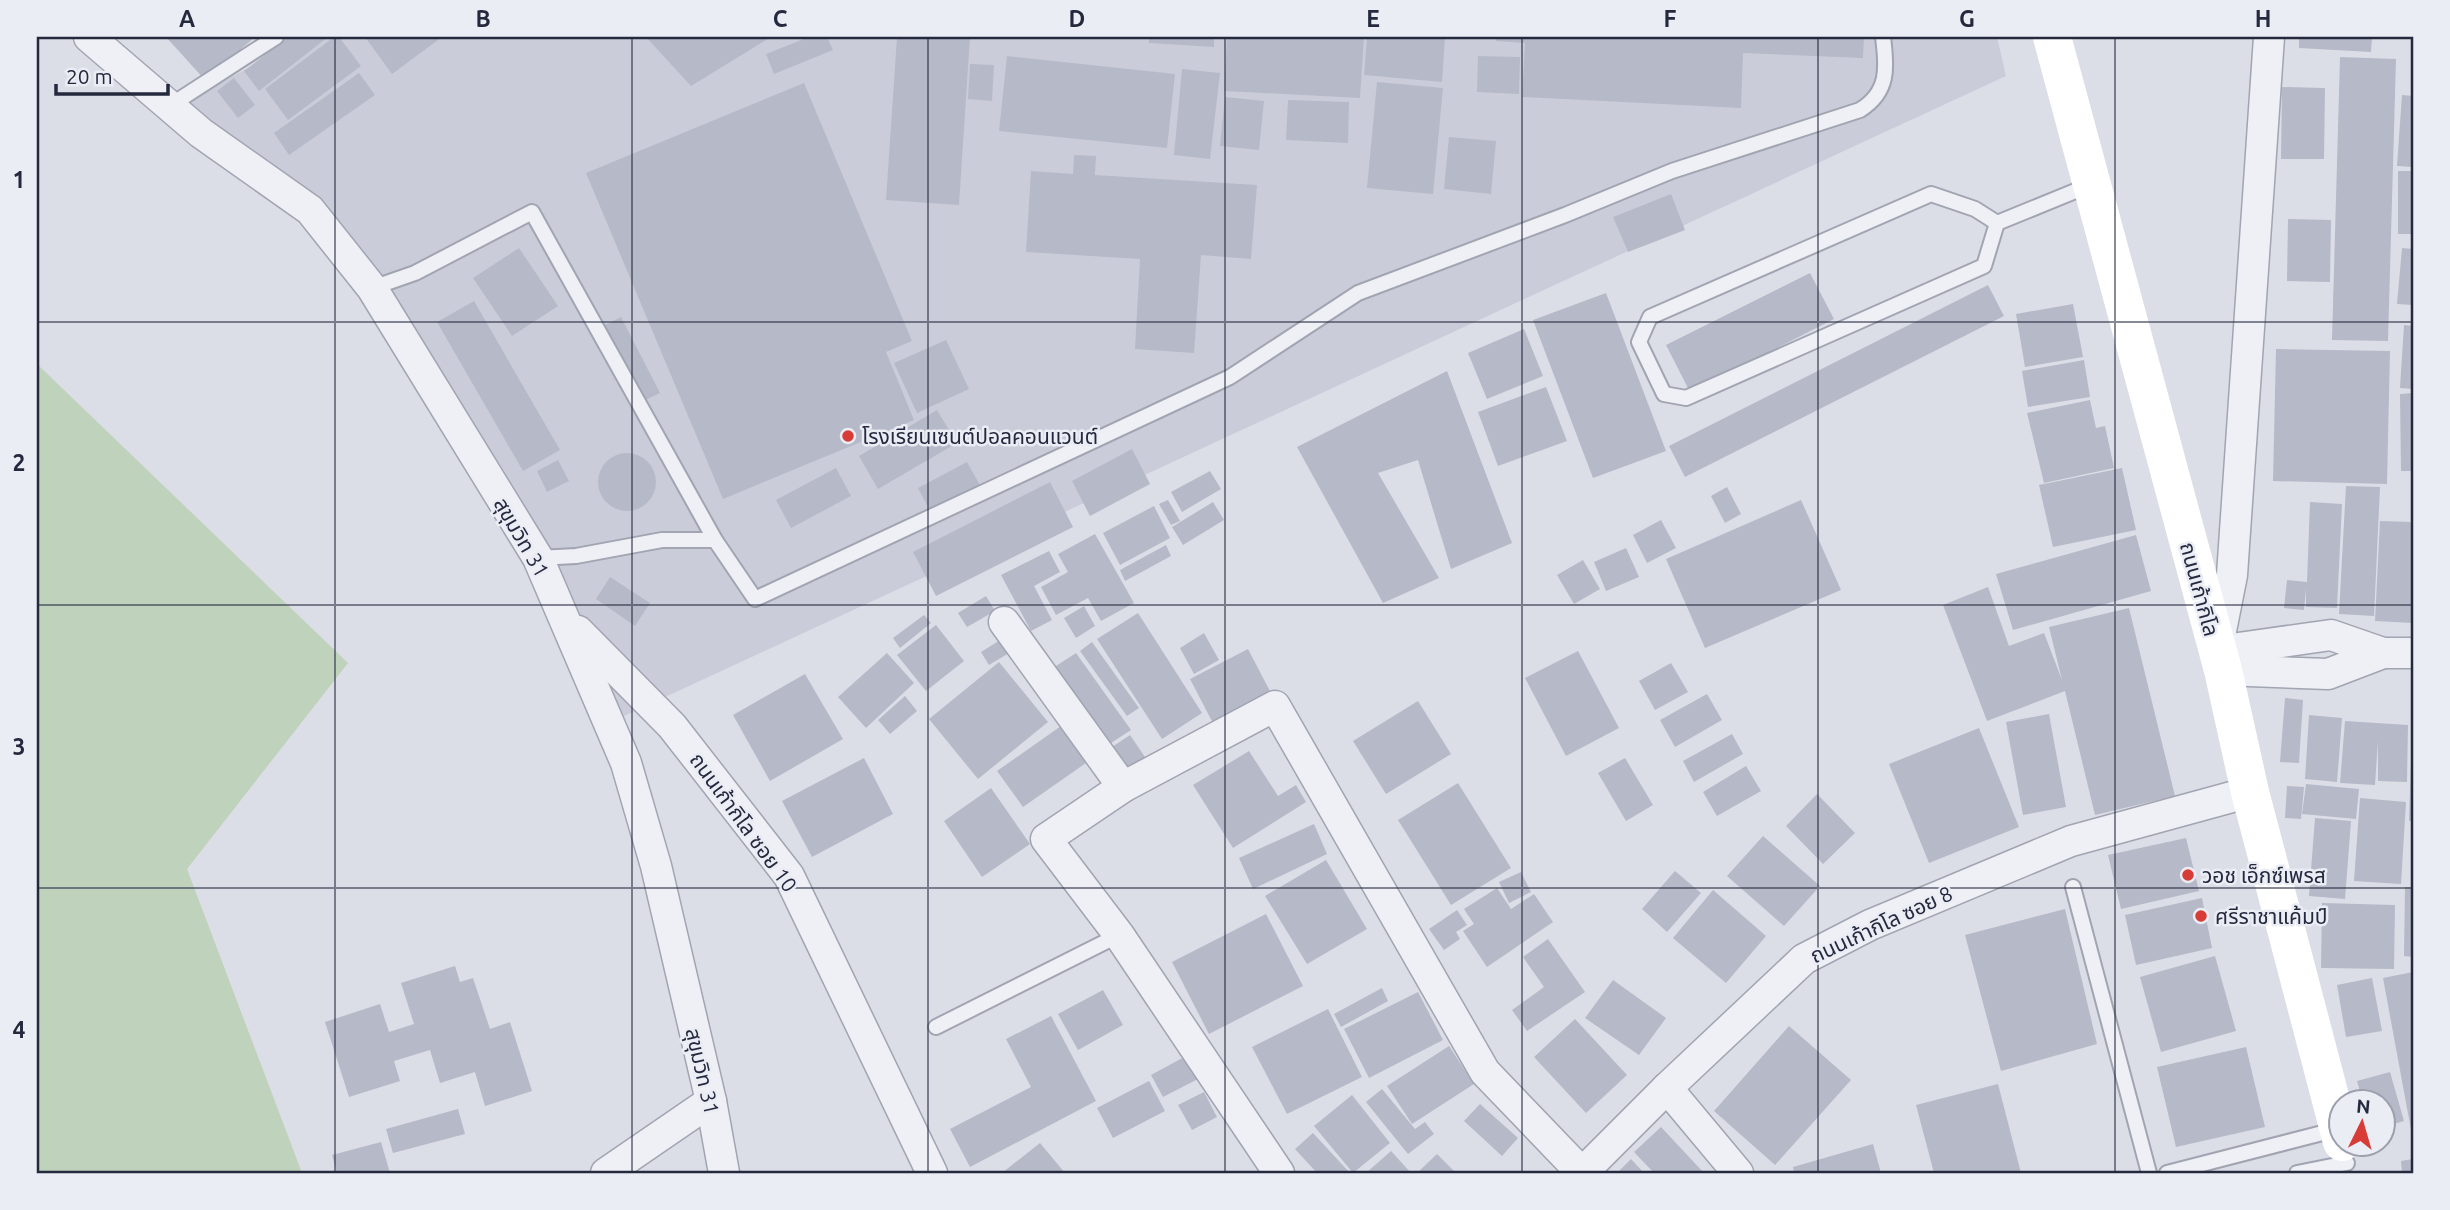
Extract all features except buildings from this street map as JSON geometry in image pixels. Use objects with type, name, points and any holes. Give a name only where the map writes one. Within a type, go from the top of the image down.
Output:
[{"type":"main road","name":"ถนนเก้ากิโล","points":[[2052,37],[2220,661],[2250,792],[2328,1089]]},
{"type":"street","name":"สุขุมวิท 31","points":[[89,37],[201,133],[310,210],[372,288],[538,558],[626,763],[656,866],[711,1101],[724,1173]]},
{"type":"street","points":[[2269,37],[2232,575],[2220,661],[2331,635],[2383,653],[2413,653]]},
{"type":"street","name":"ถนนเก้ากิโล ซอย 10","points":[[564,617],[672,726],[789,876],[932,1173]]},
{"type":"street","points":[[1003,621],[1123,787]]},
{"type":"street","points":[[1279,1173],[1119,935],[1046,839],[1123,787],[1275,706],[1485,1072],[1582,1173]]},
{"type":"street","name":"ถนนเก้ากิโล ซอย 8","points":[[1582,1173],[1667,1088],[1804,959],[1870,925],[2071,841],[2250,792]]},
{"type":"street","points":[[1667,1088],[1738,1173]]},
{"type":"street","points":[[606,1173],[711,1101]]},
{"type":"lane","points":[[171,105],[276,37]]},
{"type":"lane","points":[[372,288],[415,273],[532,212],[715,540],[755,599],[1230,377],[1358,293],[1565,215],[1672,171],[1860,110],[1876,100],[1882,87],[1887,63],[1884,37]]},
{"type":"lane","points":[[1997,223],[2091,184]]},
{"type":"lane","points":[[1931,194],[1975,209],[1997,223],[1984,266],[1686,398],[1664,394],[1639,342],[1650,317],[1931,194]]},
{"type":"lane","points":[[538,558],[576,556],[662,540],[715,540]]},
{"type":"lane","points":[[2073,887],[2149,1173]]},
{"type":"lane","points":[[936,1027],[1119,935]]},
{"type":"lane","points":[[2167,1173],[2328,1152]]},
{"type":"lane","points":[[2297,1173],[2328,1158]]},
{"type":"shaded area","name":"โรงเรียนเซนต์ปอลคอนแวนต์","points":[[304,37],[1997,37],[2006,76],[607,724],[597,684],[395,317],[184,103]]},
{"type":"green space","points":[[37,364],[348,663],[187,869],[302,1173],[37,1173]]},
{"type":"place","name":"โรงเรียนเซนต์ปอลคอนแวนต์","points":[[848,436]]},
{"type":"place","name":"วอช เอ็กซ์เพรส","points":[[2188,875]]},
{"type":"place","name":"ศรีราชาแค้มป์","points":[[2201,916]]}]
